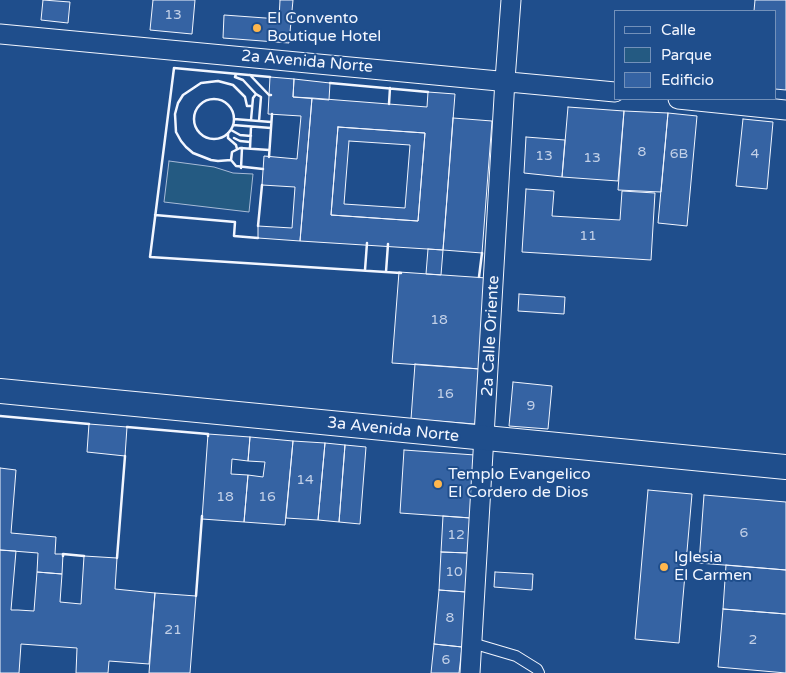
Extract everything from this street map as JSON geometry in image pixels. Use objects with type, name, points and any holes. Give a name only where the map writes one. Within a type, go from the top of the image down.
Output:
[{"type":"street","name":"2a Calle Oriente","points":[[470,673],[511,0]]},
{"type":"street","name":"2a Avenida Norte","points":[[0,34],[505,80],[614,92]]},
{"type":"street","points":[[688,100],[786,110]]},
{"type":"street","name":"3a Avenida Norte","points":[[0,391],[485,439],[786,466]]},
{"type":"lane","points":[[472,643],[516,656],[537,669],[539,673]]},
{"type":"green space","points":[[169,161],[214,167],[233,173],[253,174],[249,212],[164,202]]},
{"type":"building","points":[[43,0],[70,2],[68,23],[41,20]]},
{"type":"building","points":[[153,0],[195,0],[192,34],[150,30]]},
{"type":"building","name":"El Convento Boutique Hotel","points":[[280,0],[293,0],[289,43],[223,38],[224,15],[279,19]]},
{"type":"building","points":[[755,0],[786,0],[786,90],[776,89],[776,10],[754,10]]},
{"type":"building","points":[[270,77],[294,79],[293,97],[312,98],[300,241],[258,238],[258,226],[292,228],[295,187],[262,185],[264,156],[297,159],[301,116],[268,114]]},
{"type":"building","points":[[294,79],[330,83],[329,100],[293,97]]},
{"type":"building","points":[[428,92],[455,94],[443,250],[300,241],[312,98],[427,107]],"holes":[[[338,127],[425,133],[418,221],[331,215]]]},
{"type":"building","points":[[568,107],[624,111],[618,181],[562,177]]},
{"type":"building","points":[[624,111],[668,113],[661,192],[618,190]]},
{"type":"building","points":[[668,113],[697,116],[687,226],[658,223]]},
{"type":"building","points":[[453,118],[492,121],[482,253],[443,250]]},
{"type":"building","points":[[743,119],[773,122],[767,189],[736,186]]},
{"type":"building","points":[[338,127],[425,133],[418,221],[331,215]],"holes":[[[349,141],[410,145],[405,208],[344,204]]]},
{"type":"building","points":[[526,137],[565,140],[562,177],[524,173]]},
{"type":"building","points":[[526,189],[554,191],[552,216],[620,220],[622,191],[655,193],[651,260],[522,252]]},
{"type":"building","points":[[428,249],[443,250],[441,275],[426,274]]},
{"type":"building","points":[[399,272],[487,278],[480,369],[392,363]]},
{"type":"building","points":[[519,294],[565,297],[564,314],[518,311]]},
{"type":"building","points":[[415,364],[480,369],[475,424],[411,419]]},
{"type":"building","points":[[513,382],[552,386],[548,429],[509,426]]},
{"type":"building","points":[[89,424],[127,427],[125,456],[87,452]]},
{"type":"building","points":[[208,434],[250,437],[248,461],[232,459],[231,474],[248,475],[244,522],[202,519]]},
{"type":"building","points":[[250,437],[293,441],[285,525],[244,522],[248,475],[263,477],[265,462],[248,461]]},
{"type":"building","points":[[293,441],[325,443],[318,520],[286,518]]},
{"type":"building","points":[[325,443],[345,445],[339,522],[318,520]]},
{"type":"building","points":[[345,445],[366,447],[360,524],[339,522]]},
{"type":"building","name":"Templo Evangelico El Cordero de Dios","points":[[404,450],[475,455],[471,518],[400,513]]},
{"type":"building","points":[[0,468],[16,470],[11,533],[56,537],[55,554],[63,554],[62,574],[37,572],[38,553],[0,550]]},
{"type":"building","name":"Iglesia El Carmen","points":[[648,490],[692,494],[679,643],[635,639]]},
{"type":"building","points":[[704,495],[786,502],[786,570],[699,563]]},
{"type":"building","points":[[443,516],[471,518],[469,553],[441,552]]},
{"type":"building","points":[[0,550],[16,551],[11,610],[34,611],[37,572],[62,574],[60,602],[81,604],[84,556],[117,558],[115,589],[155,593],[149,664],[109,661],[108,673],[76,673],[77,648],[21,644],[19,673],[0,673]]},
{"type":"building","points":[[441,552],[469,553],[466,592],[439,590]]},
{"type":"building","points":[[726,565],[786,570],[786,614],[723,609]]},
{"type":"building","points":[[495,572],[533,574],[532,590],[494,587]]},
{"type":"building","points":[[439,590],[466,592],[462,647],[434,644]]},
{"type":"building","points":[[155,593],[196,596],[190,673],[149,673]]},
{"type":"building","points":[[723,609],[786,614],[786,673],[718,667]]},
{"type":"building","points":[[434,644],[462,647],[459,673],[431,673]]},
{"type":"wall","points":[[270,77],[174,68],[150,257],[401,273]]},
{"type":"wall","points":[[236,74],[235,77],[243,80],[256,94]]},
{"type":"wall","points":[[250,75],[271,95]]},
{"type":"wall","points":[[231,160],[211,160],[193,153],[186,147],[176,132],[175,114],[178,103],[183,95],[201,83],[218,81],[233,85],[245,97],[247,106],[252,106]]},
{"type":"wall","points":[[330,83],[428,92]]},
{"type":"wall","points":[[389,104],[390,88]]},
{"type":"wall","points":[[251,120],[253,98],[256,94],[261,97],[259,121]]},
{"type":"wall","points":[[218,99],[225,102],[231,108],[234,119],[233,127],[225,136],[218,139],[210,139],[203,136],[195,127],[194,115],[197,108],[206,100],[218,99]]},
{"type":"wall","points":[[269,157],[272,114]]},
{"type":"wall","points":[[234,119],[271,122]]},
{"type":"wall","points":[[233,125],[271,128]]},
{"type":"wall","points":[[250,148],[251,127]]},
{"type":"wall","points":[[231,130],[240,135],[251,136]]},
{"type":"wall","points":[[228,133],[228,138],[236,145],[237,149]]},
{"type":"wall","points":[[234,138],[250,142]]},
{"type":"wall","points":[[263,169],[236,166],[231,160],[232,152],[240,148],[269,150]]},
{"type":"wall","points":[[241,168],[242,148]]},
{"type":"wall","points":[[258,226],[262,185]]},
{"type":"wall","points":[[155,215],[235,222],[234,236],[258,238]]},
{"type":"wall","points":[[365,270],[367,243]]},
{"type":"wall","points":[[386,272],[388,244]]},
{"type":"wall","points":[[479,277],[482,253]]},
{"type":"wall","points":[[0,416],[89,424]]},
{"type":"wall","points":[[127,427],[208,434],[208,436]]},
{"type":"wall","points":[[117,558],[125,456]]},
{"type":"wall","points":[[196,596],[202,516]]},
{"type":"wall","points":[[63,556],[63,554],[84,556]]},
{"type":"place","name":"El Convento Boutique Hotel","points":[[257,28]]},
{"type":"place","name":"Templo Evangelico El Cordero de Dios","points":[[438,484]]},
{"type":"place","name":"Iglesia El Carmen","points":[[664,567]]}]
